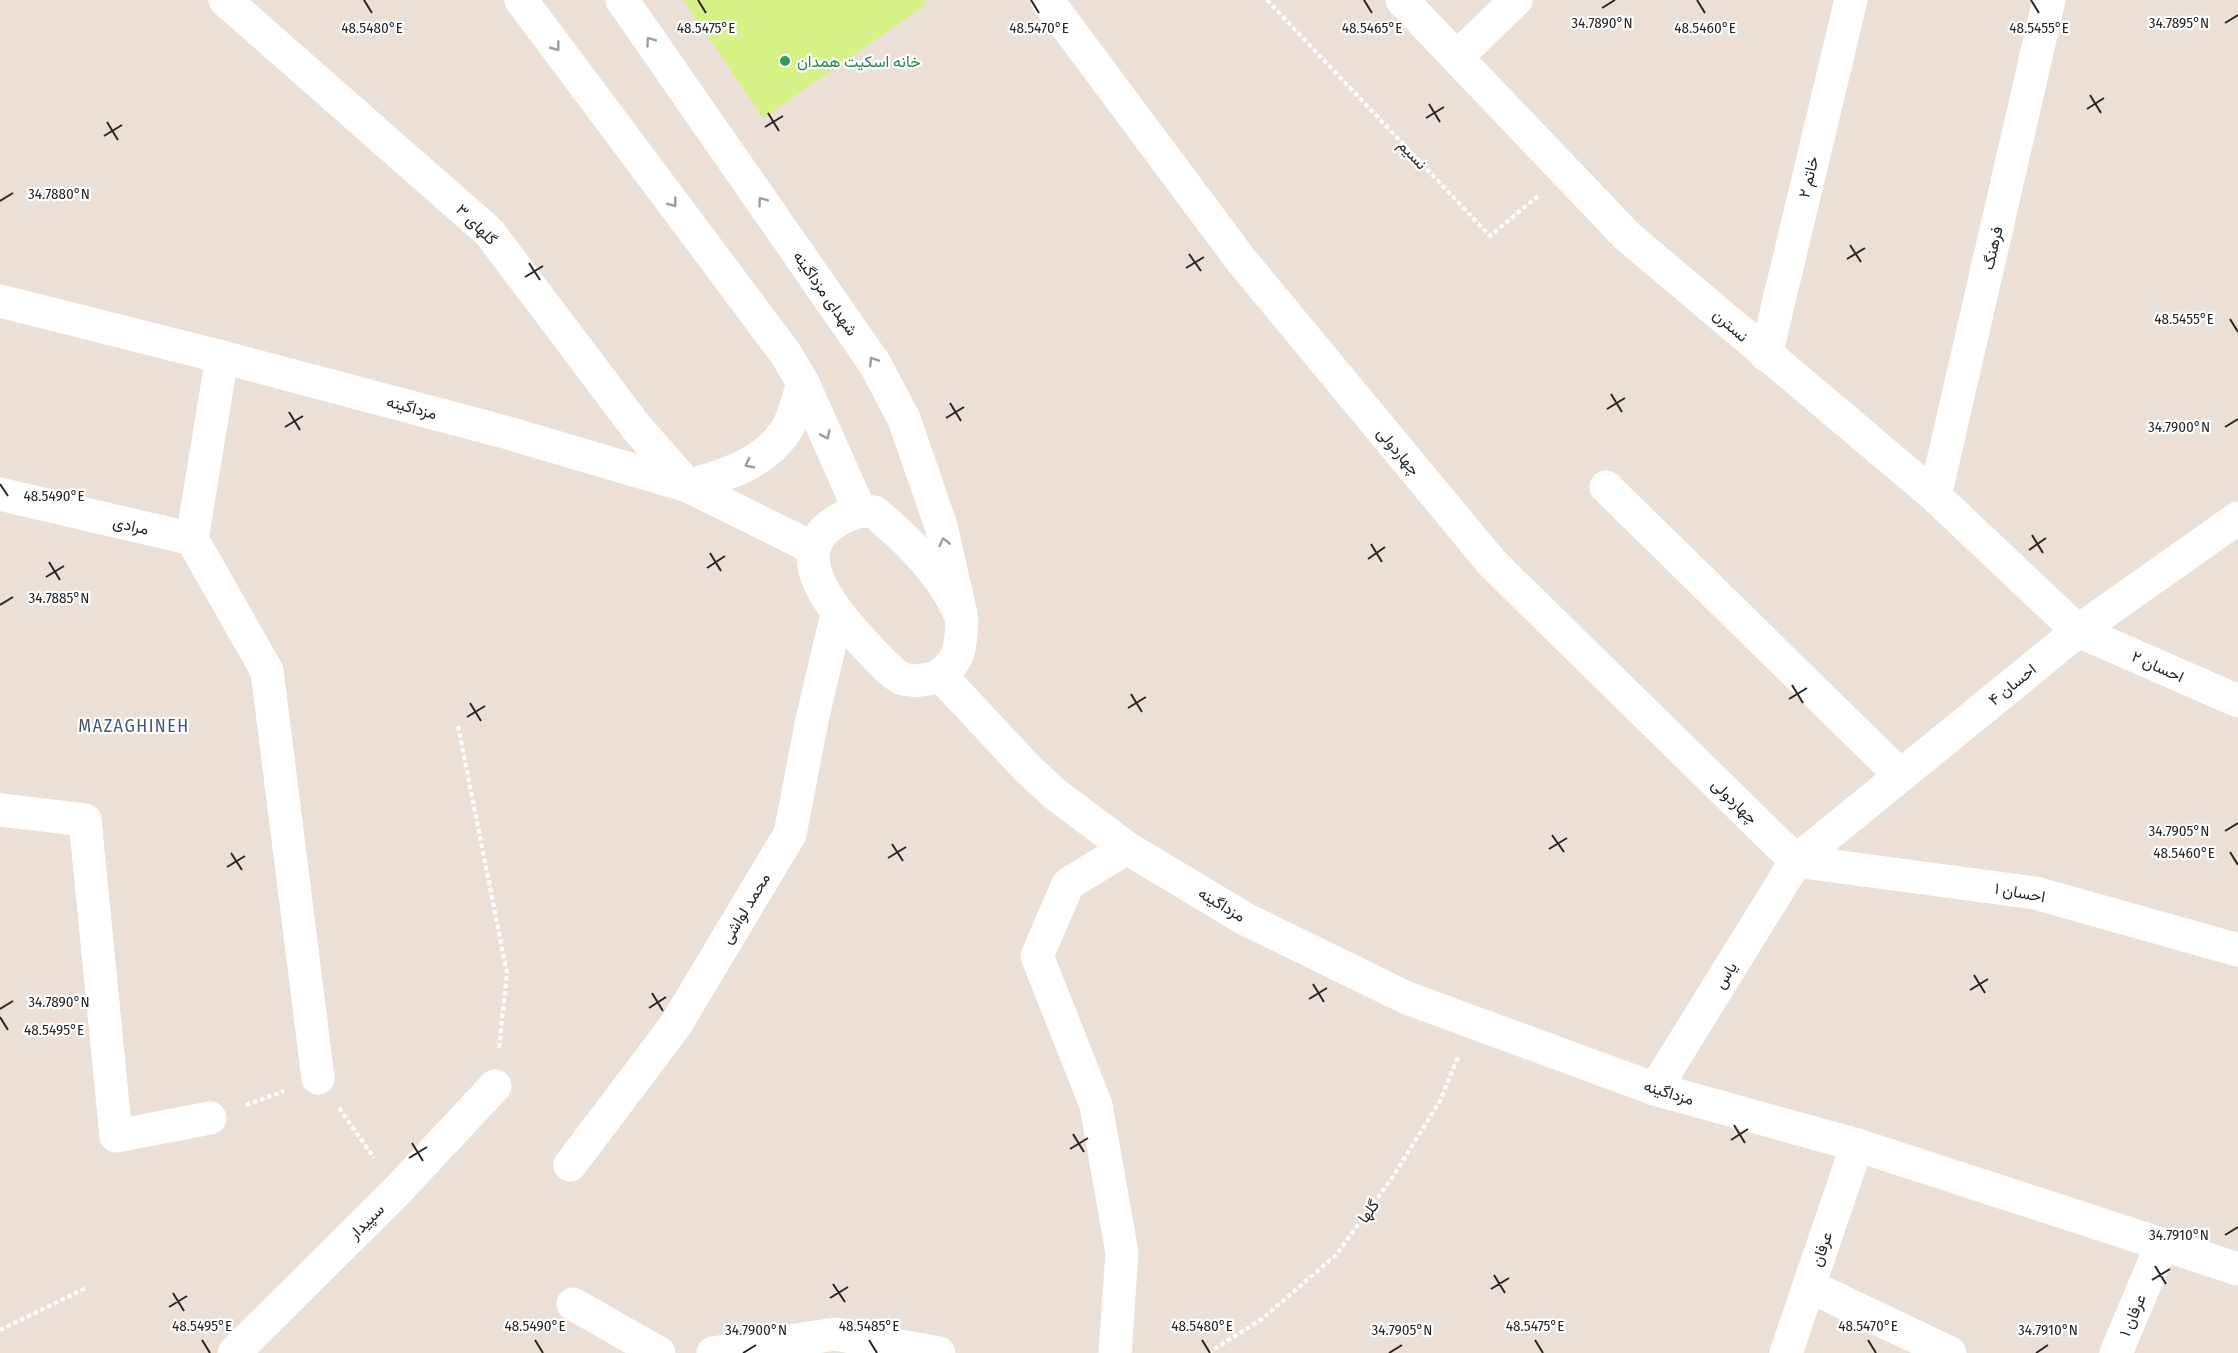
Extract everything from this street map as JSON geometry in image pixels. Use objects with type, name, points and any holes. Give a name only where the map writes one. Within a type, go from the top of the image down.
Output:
[{"type":"street","name":"گلهای ۳","points":[[225,0],[489,232],[637,428],[688,486]]},
{"type":"street","points":[[521,0],[765,326],[803,383],[860,512]]},
{"type":"street","name":"شهدای مزداگینه","points":[[622,0],[875,364],[908,430],[941,526],[962,619],[958,656],[940,675]]},
{"type":"street","name":"چهاردولی","points":[[1047,0],[1241,260],[1492,564],[1796,861]]},
{"type":"street","name":"نسترن","points":[[1402,0],[1627,236],[1935,496],[2078,631]]},
{"type":"street","points":[[1456,57],[1516,0]]},
{"type":"street","name":"خاتم ۲","points":[[1766,355],[1851,0]]},
{"type":"street","name":"فرهنگ","points":[[1935,496],[2049,0]]},
{"type":"street","name":"مزداگینه","points":[[0,301],[501,431],[688,486],[813,548]]},
{"type":"street","points":[[222,357],[192,539],[267,671],[318,1078]]},
{"type":"street","points":[[688,486],[735,471],[758,459],[786,431],[803,383]]},
{"type":"street","points":[[1606,487],[1900,775]]},
{"type":"street","name":"مرادی","points":[[0,494],[192,539]]},
{"type":"street","points":[[940,675],[923,680],[901,678],[871,651],[837,614],[819,583],[813,563],[813,548],[822,532],[842,517],[860,512],[874,512],[910,543],[943,586],[962,619]]},
{"type":"street","name":"احسان ۴","points":[[1796,861],[2078,631],[2238,518]]},
{"type":"street","name":"محمد لواشی","points":[[570,1165],[675,1026],[790,834],[812,720],[837,614]]},
{"type":"street","name":"احسان ۲","points":[[2078,631],[2238,701]]},
{"type":"street","name":"مزداگینه","points":[[940,675],[1028,769],[1055,794],[1127,848],[1247,920],[1407,998],[1654,1089],[1857,1145],[2238,1269]]},
{"type":"street","points":[[0,810],[85,820],[116,1136],[210,1118]]},
{"type":"street","points":[[1115,1353],[1122,1253],[1096,1105],[1036,956],[1068,884],[1127,848]]},
{"type":"street","name":"احسان ۱","points":[[1796,861],[2035,893],[2238,950]]},
{"type":"street","name":"یاس","points":[[1654,1089],[1796,861]]},
{"type":"street","name":"سپیدار","points":[[234,1353],[397,1191],[495,1086]]},
{"type":"street","name":"عرفان","points":[[1786,1353],[1857,1145]]},
{"type":"street","name":"عرفان ۱","points":[[2116,1353],[2162,1244]]},
{"type":"street","points":[[1809,1286],[1950,1353]]},
{"type":"street","points":[[573,1304],[659,1353]]},
{"type":"street","points":[[713,1353],[835,1334],[939,1353]]},
{"type":"path","name":"نسیم","points":[[1268,0],[1490,236],[1566,172]]},
{"type":"path","points":[[458,726],[507,973],[495,1086]]},
{"type":"path","name":"گلها","points":[[1208,1353],[1262,1319],[1336,1255],[1392,1178],[1440,1101],[1472,1022]]},
{"type":"path","points":[[210,1118],[318,1078],[397,1191]]},
{"type":"path","points":[[0,1330],[86,1288]]},
{"type":"green space","name":"خانه اسكيت همدان","points":[[683,0],[924,0],[927,4],[763,118]]},
{"type":"place","name":"خانه اسكيت همدان","points":[[785,61]]},
{"type":"district","name":"MAZAGHINEH","points":[[134,726]]}]
